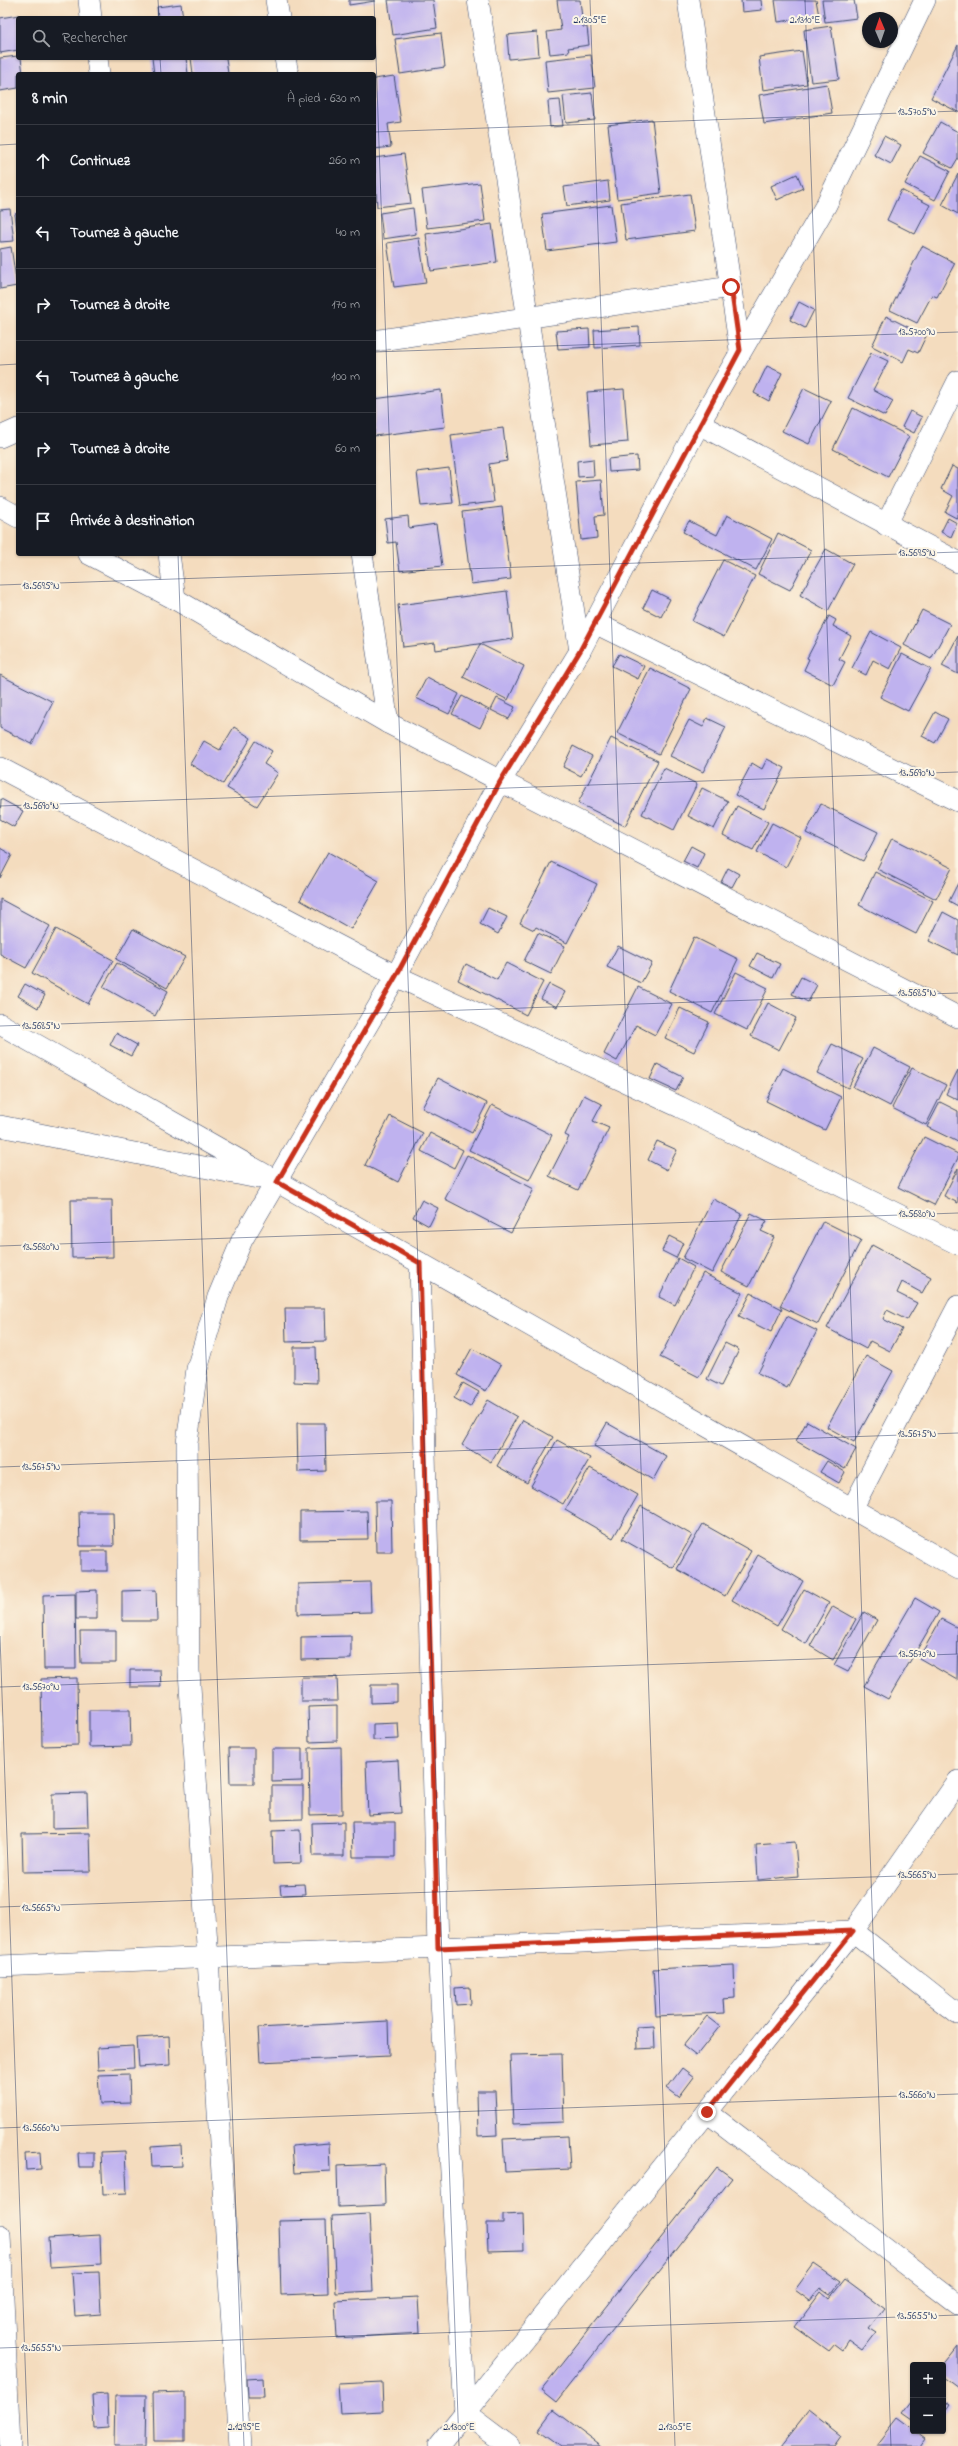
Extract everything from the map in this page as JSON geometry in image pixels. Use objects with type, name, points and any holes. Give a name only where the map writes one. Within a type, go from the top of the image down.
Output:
[{"type":"street","points":[[89,0],[91,16]]},
{"type":"street","points":[[276,0],[279,16]]},
{"type":"street","points":[[478,0],[580,651]]},
{"type":"street","points":[[688,0],[740,350]]},
{"type":"street","points":[[240,2446],[189,1671],[187,1443],[197,1369],[218,1296],[242,1240],[396,976],[500,782],[580,651],[699,424],[740,350],[826,205],[925,0]]},
{"type":"street","points":[[97,60],[99,72]]},
{"type":"street","points":[[285,60],[288,72]]},
{"type":"street","points":[[376,341],[731,287]]},
{"type":"street","points":[[886,525],[958,381]]},
{"type":"street","points":[[699,424],[886,525],[958,562]]},
{"type":"street","points":[[0,437],[16,430]]},
{"type":"street","points":[[0,507],[16,515]]},
{"type":"street","points":[[93,556],[176,600],[388,723],[500,782],[814,941],[958,1017]]},
{"type":"street","points":[[169,556],[176,600]]},
{"type":"street","points":[[362,556],[388,723]]},
{"type":"street","points":[[595,623],[958,801]]},
{"type":"street","points":[[0,768],[396,976],[680,1107],[958,1244]]},
{"type":"street","points":[[0,1024],[958,1569]]},
{"type":"street","points":[[0,1126],[277,1182]]},
{"type":"street","points":[[420,1263],[438,1948],[465,2413],[509,2446]]},
{"type":"street","points":[[852,1509],[958,1306]]},
{"type":"street","points":[[438,2446],[853,1931],[958,1781]]},
{"type":"street","points":[[0,1966],[853,1931],[958,2014]]},
{"type":"street","points":[[707,2112],[958,2304]]},
{"type":"street","points":[[0,2235],[10,2446]]},
{"type":"building","points":[[349,0],[375,0],[375,1],[349,5]]},
{"type":"building","points":[[388,0],[433,0],[437,28],[393,35]]},
{"type":"building","points":[[557,0],[580,0],[583,27],[587,27],[589,45],[568,48],[569,52],[550,54],[547,32],[561,30]]},
{"type":"building","points":[[741,0],[761,0],[762,10],[742,12]]},
{"type":"building","points":[[775,0],[816,0],[819,16],[778,22]]},
{"type":"building","points":[[822,0],[854,0],[857,18],[825,22]]},
{"type":"building","points":[[181,4],[183,16],[158,16],[157,7]]},
{"type":"building","points":[[19,15],[16,16],[16,50],[0,53],[0,18]]},
{"type":"building","points":[[831,26],[839,79],[811,82],[804,30]]},
{"type":"building","points":[[537,32],[539,56],[509,59],[507,35]]},
{"type":"building","points":[[441,33],[445,67],[400,74],[395,39]]},
{"type":"building","points":[[958,45],[958,112],[931,98]]},
{"type":"building","points":[[802,51],[807,84],[763,90],[759,57]]},
{"type":"building","points":[[591,55],[595,88],[548,93],[545,60]]},
{"type":"building","points":[[16,56],[16,60],[21,60],[23,72],[16,72],[16,88],[0,91],[0,58]]},
{"type":"building","points":[[152,60],[186,60],[188,72],[154,72]]},
{"type":"building","points":[[191,60],[226,60],[228,72],[193,72]]},
{"type":"building","points":[[394,76],[401,122],[388,124],[391,147],[376,149],[376,79]]},
{"type":"building","points":[[827,84],[832,113],[764,124],[759,95]]},
{"type":"building","points":[[592,93],[595,120],[566,123],[563,96]]},
{"type":"building","points":[[560,100],[563,126],[550,127],[548,101]]},
{"type":"building","points":[[652,119],[661,193],[617,199],[608,125]]},
{"type":"building","points":[[940,122],[958,132],[958,158],[952,168],[923,153]]},
{"type":"building","points":[[884,136],[901,145],[891,164],[874,155]]},
{"type":"building","points":[[404,154],[411,203],[377,207],[376,158]]},
{"type":"building","points":[[920,156],[950,171],[935,200],[905,184]]},
{"type":"building","points":[[797,174],[803,188],[777,200],[771,186]]},
{"type":"building","points":[[958,174],[958,214],[942,205]]},
{"type":"building","points":[[608,181],[610,200],[567,206],[564,187]]},
{"type":"building","points":[[480,183],[485,221],[427,228],[422,190]]},
{"type":"building","points":[[901,190],[930,205],[915,234],[887,220]]},
{"type":"building","points":[[690,194],[695,231],[626,240],[621,203]]},
{"type":"building","points":[[611,205],[616,242],[547,251],[542,214]]},
{"type":"building","points":[[413,208],[416,234],[383,239],[380,213]]},
{"type":"building","points":[[10,209],[14,241],[0,242],[0,210]]},
{"type":"building","points":[[492,224],[497,262],[431,271],[426,234]]},
{"type":"building","points":[[419,238],[426,283],[394,287],[387,243]]},
{"type":"building","points":[[922,246],[955,263],[937,297],[932,295],[917,323],[890,310]]},
{"type":"building","points":[[11,247],[16,286],[0,289],[0,249]]},
{"type":"building","points":[[799,302],[814,310],[805,328],[790,320]]},
{"type":"building","points":[[886,316],[926,336],[918,353],[909,349],[903,362],[872,346]]},
{"type":"building","points":[[639,327],[640,345],[595,348],[594,330]]},
{"type":"building","points":[[589,329],[590,347],[558,349],[556,331]]},
{"type":"building","points":[[871,353],[888,361],[873,390],[893,401],[885,416],[848,398]]},
{"type":"building","points":[[767,366],[782,373],[769,401],[754,393]]},
{"type":"building","points":[[804,388],[831,401],[809,444],[782,431]]},
{"type":"building","points":[[624,389],[628,442],[591,445],[587,392]]},
{"type":"building","points":[[441,390],[445,427],[376,436],[376,399]]},
{"type":"building","points":[[853,408],[909,436],[888,477],[833,449]]},
{"type":"building","points":[[910,411],[922,417],[914,433],[902,427]]},
{"type":"building","points":[[503,428],[507,461],[489,464],[494,502],[460,506],[451,435]]},
{"type":"building","points":[[637,456],[638,470],[609,472],[608,459]]},
{"type":"building","points":[[593,459],[594,476],[578,477],[577,461]]},
{"type":"building","points":[[952,466],[958,469],[958,519],[945,512],[953,496],[941,489]]},
{"type":"building","points":[[449,468],[453,503],[421,506],[417,472]]},
{"type":"building","points":[[601,480],[604,515],[595,516],[597,538],[581,540],[576,482]]},
{"type":"building","points":[[502,507],[511,579],[471,584],[462,512]]},
{"type":"building","points":[[727,515],[772,539],[756,570],[683,532],[689,521],[717,535]]},
{"type":"building","points":[[408,516],[409,528],[436,524],[442,566],[400,571],[396,542],[388,543],[385,519]]},
{"type":"building","points":[[948,518],[957,523],[951,537],[941,532]]},
{"type":"building","points":[[778,533],[811,550],[790,590],[758,574]]},
{"type":"building","points":[[826,549],[853,564],[828,611],[800,595]]},
{"type":"building","points":[[723,560],[755,576],[724,637],[692,621]]},
{"type":"building","points":[[652,590],[670,599],[661,617],[643,608]]},
{"type":"building","points":[[507,591],[513,639],[436,650],[435,643],[403,647],[398,605]]},
{"type":"building","points":[[922,610],[950,624],[931,659],[904,645]]},
{"type":"building","points":[[829,616],[836,620],[833,626],[851,636],[839,659],[845,662],[833,685],[804,670],[809,659],[807,658]]},
{"type":"building","points":[[871,632],[901,648],[890,669],[873,660],[866,675],[852,668]]},
{"type":"building","points":[[958,636],[958,674],[942,666]]},
{"type":"building","points":[[480,644],[524,666],[508,700],[463,677]]},
{"type":"building","points":[[619,654],[644,666],[638,679],[612,666]]},
{"type":"building","points":[[902,654],[931,669],[908,711],[880,697]]},
{"type":"building","points":[[650,668],[691,689],[659,754],[617,733]]},
{"type":"building","points":[[0,675],[53,702],[32,744],[0,728]]},
{"type":"building","points":[[427,677],[459,694],[449,714],[416,698]]},
{"type":"building","points":[[462,696],[489,710],[480,728],[452,714]]},
{"type":"building","points":[[497,698],[515,707],[509,719],[491,710]]},
{"type":"building","points":[[935,712],[948,719],[935,743],[922,736]]},
{"type":"building","points":[[707,718],[726,727],[703,772],[670,756],[689,720],[703,727]]},
{"type":"building","points":[[234,727],[251,738],[223,784],[190,764],[204,741],[220,750]]},
{"type":"building","points":[[611,738],[658,761],[625,826],[578,803]]},
{"type":"building","points":[[256,741],[272,751],[264,764],[278,773],[257,806],[227,788]]},
{"type":"building","points":[[573,746],[592,756],[581,776],[563,767]]},
{"type":"building","points":[[767,759],[785,768],[764,809],[735,795],[752,763],[762,769]]},
{"type":"building","points":[[664,768],[697,784],[674,830],[642,814]]},
{"type":"building","points":[[702,788],[728,801],[714,829],[688,816]]},
{"type":"building","points":[[1,799],[23,811],[14,827],[0,819]]},
{"type":"building","points":[[821,804],[878,832],[863,861],[806,833]]},
{"type":"building","points":[[737,806],[768,822],[753,850],[723,835]]},
{"type":"building","points":[[772,823],[801,838],[786,867],[757,852]]},
{"type":"building","points":[[892,838],[952,868],[936,899],[877,869]]},
{"type":"building","points":[[691,846],[704,853],[697,868],[683,861]]},
{"type":"building","points":[[0,848],[12,855],[0,878]]},
{"type":"building","points":[[328,852],[379,881],[351,929],[300,900]]},
{"type":"building","points":[[551,862],[597,884],[567,943],[536,927],[534,930],[520,923]]},
{"type":"building","points":[[728,868],[739,874],[732,887],[721,882]]},
{"type":"building","points":[[875,872],[933,901],[916,934],[859,905]]},
{"type":"building","points":[[958,883],[958,906],[949,901]]},
{"type":"building","points":[[0,899],[50,926],[26,968],[0,954]]},
{"type":"building","points":[[488,908],[507,917],[498,934],[480,924]]},
{"type":"building","points":[[943,912],[958,920],[958,955],[929,941]]},
{"type":"building","points":[[56,929],[113,960],[88,1004],[32,973]]},
{"type":"building","points":[[133,929],[185,957],[167,988],[116,959]]},
{"type":"building","points":[[538,933],[565,946],[551,974],[524,961]]},
{"type":"building","points":[[694,937],[738,959],[712,1013],[669,991]]},
{"type":"building","points":[[618,946],[652,963],[641,983],[607,967]]},
{"type":"building","points":[[757,953],[780,964],[773,978],[750,966]]},
{"type":"building","points":[[117,963],[168,991],[155,1016],[103,987]]},
{"type":"building","points":[[506,963],[543,982],[526,1015],[458,980],[466,964],[497,980]]},
{"type":"building","points":[[736,972],[768,988],[747,1030],[715,1014]]},
{"type":"building","points":[[801,977],[817,985],[808,1002],[792,994]]},
{"type":"building","points":[[25,984],[45,995],[38,1008],[18,996]]},
{"type":"building","points":[[549,984],[565,992],[557,1007],[541,999]]},
{"type":"building","points":[[638,987],[672,1004],[655,1035],[636,1025],[617,1061],[604,1054]]},
{"type":"building","points":[[768,1003],[796,1018],[779,1050],[751,1036]]},
{"type":"building","points":[[680,1008],[709,1022],[694,1052],[665,1038]]},
{"type":"building","points":[[116,1033],[137,1045],[131,1056],[110,1045]]},
{"type":"building","points":[[832,1044],[863,1059],[848,1088],[817,1073]]},
{"type":"building","points":[[873,1048],[910,1067],[890,1106],[853,1087]]},
{"type":"building","points":[[657,1064],[683,1077],[676,1091],[650,1079]]},
{"type":"building","points":[[783,1068],[841,1097],[825,1130],[766,1101]]},
{"type":"building","points":[[912,1068],[946,1085],[926,1125],[892,1108]]},
{"type":"building","points":[[958,1070],[958,1100],[946,1094]]},
{"type":"building","points":[[438,1078],[487,1103],[472,1133],[422,1108]]},
{"type":"building","points":[[584,1095],[602,1104],[593,1121],[609,1128],[578,1190],[549,1176],[569,1137],[565,1135]]},
{"type":"building","points":[[940,1102],[958,1111],[958,1142],[927,1127]]},
{"type":"building","points":[[492,1105],[552,1135],[529,1180],[469,1150]]},
{"type":"building","points":[[390,1116],[423,1133],[398,1182],[365,1165]]},
{"type":"building","points":[[430,1133],[463,1150],[454,1168],[421,1151]]},
{"type":"building","points":[[924,1137],[958,1154],[958,1158],[934,1205],[898,1187]]},
{"type":"building","points":[[657,1141],[677,1150],[667,1170],[648,1160]]},
{"type":"building","points":[[467,1155],[534,1189],[511,1233],[445,1199]]},
{"type":"building","points":[[958,1168],[958,1203],[944,1196]]},
{"type":"building","points":[[713,1199],[742,1214],[712,1273],[683,1258]]},
{"type":"building","points":[[71,1200],[112,1200],[113,1257],[72,1258]]},
{"type":"building","points":[[422,1200],[438,1208],[429,1226],[413,1217]]},
{"type":"building","points":[[751,1213],[767,1221],[761,1231],[774,1237],[749,1286],[721,1272]]},
{"type":"building","points":[[823,1221],[861,1240],[818,1324],[780,1306]]},
{"type":"building","points":[[669,1236],[683,1243],[676,1258],[662,1251]]},
{"type":"building","points":[[872,1245],[931,1277],[922,1293],[902,1282],[897,1293],[917,1303],[907,1320],[887,1310],[883,1319],[902,1329],[890,1351],[870,1341],[866,1349],[827,1328]]},
{"type":"building","points":[[678,1258],[694,1267],[675,1305],[659,1297]]},
{"type":"building","points":[[703,1273],[742,1293],[699,1377],[660,1357]]},
{"type":"building","points":[[751,1293],[782,1309],[771,1332],[739,1316]]},
{"type":"building","points":[[285,1308],[325,1308],[326,1341],[286,1342]]},
{"type":"building","points":[[787,1316],[817,1331],[787,1388],[758,1373]]},
{"type":"building","points":[[725,1343],[739,1350],[721,1386],[707,1379]]},
{"type":"building","points":[[294,1347],[316,1347],[317,1383],[294,1382]]},
{"type":"building","points":[[472,1348],[501,1365],[486,1391],[457,1375]]},
{"type":"building","points":[[866,1356],[893,1371],[854,1442],[827,1427]]},
{"type":"building","points":[[463,1383],[479,1392],[470,1407],[454,1398]]},
{"type":"building","points":[[488,1400],[517,1417],[491,1462],[462,1445]]},
{"type":"building","points":[[523,1420],[553,1437],[527,1483],[497,1466]]},
{"type":"building","points":[[807,1421],[856,1449],[845,1469],[796,1441]]},
{"type":"building","points":[[297,1423],[325,1423],[326,1471],[298,1472]]},
{"type":"building","points":[[607,1423],[666,1456],[653,1480],[594,1446]]},
{"type":"building","points":[[557,1440],[590,1458],[563,1504],[531,1486]]},
{"type":"building","points":[[827,1461],[845,1472],[839,1483],[820,1472]]},
{"type":"building","points":[[590,1468],[638,1495],[613,1538],[565,1510]]},
{"type":"building","points":[[375,1501],[391,1501],[392,1552],[376,1552]]},
{"type":"building","points":[[641,1506],[692,1535],[673,1568],[622,1539]]},
{"type":"building","points":[[367,1511],[368,1539],[300,1540],[300,1512]]},
{"type":"building","points":[[79,1512],[113,1512],[114,1546],[80,1546]]},
{"type":"building","points":[[703,1524],[751,1551],[725,1596],[677,1569]]},
{"type":"building","points":[[81,1551],[107,1551],[107,1571],[81,1571]]},
{"type":"building","points":[[758,1555],[803,1581],[777,1626],[732,1600]]},
{"type":"building","points":[[370,1582],[371,1612],[298,1614],[298,1584]]},
{"type":"building","points":[[804,1589],[829,1603],[806,1644],[781,1629]]},
{"type":"building","points":[[97,1590],[97,1619],[76,1619],[76,1591]]},
{"type":"building","points":[[156,1590],[157,1621],[122,1621],[122,1591]]},
{"type":"building","points":[[75,1594],[76,1669],[44,1669],[43,1595]]},
{"type":"building","points":[[915,1598],[939,1612],[888,1699],[864,1686]]},
{"type":"building","points":[[833,1606],[856,1619],[833,1660],[810,1646]]},
{"type":"building","points":[[864,1612],[877,1620],[848,1672],[834,1665]]},
{"type":"building","points":[[941,1619],[958,1628],[957,1680],[919,1658]]},
{"type":"building","points":[[80,1631],[116,1631],[116,1663],[81,1663]]},
{"type":"building","points":[[351,1636],[351,1659],[301,1660],[301,1637]]},
{"type":"building","points":[[130,1670],[160,1670],[161,1687],[130,1687]]},
{"type":"building","points":[[301,1677],[337,1677],[338,1701],[301,1701]]},
{"type":"building","points":[[77,1678],[78,1745],[42,1746],[41,1679]]},
{"type":"building","points":[[371,1685],[397,1685],[397,1702],[371,1703]]},
{"type":"building","points":[[337,1706],[337,1741],[309,1742],[308,1707]]},
{"type":"building","points":[[89,1710],[130,1710],[131,1746],[89,1747]]},
{"type":"building","points":[[398,1723],[399,1739],[373,1740],[373,1724]]},
{"type":"building","points":[[341,1747],[342,1814],[310,1815],[309,1748]]},
{"type":"building","points":[[229,1748],[254,1748],[254,1784],[230,1784]]},
{"type":"building","points":[[272,1749],[302,1749],[302,1781],[272,1782]]},
{"type":"building","points":[[398,1760],[401,1813],[368,1815],[366,1762]]},
{"type":"building","points":[[272,1786],[303,1786],[303,1819],[272,1820]]},
{"type":"building","points":[[87,1793],[88,1827],[52,1828],[52,1794]]},
{"type":"building","points":[[344,1822],[344,1856],[313,1856],[312,1823]]},
{"type":"building","points":[[352,1822],[395,1822],[395,1857],[353,1857]]},
{"type":"building","points":[[300,1830],[301,1863],[273,1864],[272,1831]]},
{"type":"building","points":[[90,1833],[91,1871],[23,1872],[22,1834]]},
{"type":"building","points":[[795,1842],[798,1876],[758,1880],[756,1845]]},
{"type":"building","points":[[304,1884],[305,1894],[281,1895],[280,1885]]},
{"type":"building","points":[[734,1965],[735,1998],[723,1999],[724,2013],[656,2016],[653,1969]]},
{"type":"building","points":[[470,1987],[471,2004],[456,2005],[455,1988]]},
{"type":"building","points":[[707,2016],[720,2026],[696,2056],[683,2046]]},
{"type":"building","points":[[388,2021],[389,2056],[260,2062],[258,2028]]},
{"type":"building","points":[[654,2026],[655,2048],[637,2049],[636,2027]]},
{"type":"building","points":[[169,2036],[170,2065],[139,2067],[137,2038]]},
{"type":"building","points":[[133,2046],[134,2068],[98,2070],[97,2048]]},
{"type":"building","points":[[562,2054],[564,2122],[513,2124],[510,2055]]},
{"type":"building","points":[[682,2068],[694,2077],[679,2097],[667,2088]]},
{"type":"building","points":[[129,2074],[130,2103],[100,2104],[98,2075]]},
{"type":"building","points":[[477,2091],[495,2091],[497,2135],[478,2136]]},
{"type":"building","points":[[568,2136],[570,2169],[505,2172],[503,2139]]},
{"type":"building","points":[[329,2143],[330,2171],[294,2173],[292,2146]]},
{"type":"building","points":[[181,2145],[182,2166],[152,2167],[151,2147]]},
{"type":"building","points":[[125,2151],[127,2193],[103,2194],[101,2152]]},
{"type":"building","points":[[40,2152],[41,2169],[26,2170],[25,2153]]},
{"type":"building","points":[[78,2153],[94,2153],[94,2167],[79,2167]]},
{"type":"building","points":[[384,2164],[385,2205],[338,2207],[337,2166]]},
{"type":"building","points":[[717,2167],[732,2178],[556,2402],[541,2390]]},
{"type":"building","points":[[369,2214],[373,2291],[336,2293],[332,2216]]},
{"type":"building","points":[[523,2214],[524,2250],[488,2251],[487,2223],[503,2223],[503,2215]]},
{"type":"building","points":[[326,2220],[328,2293],[281,2295],[279,2221]]},
{"type":"building","points":[[100,2235],[101,2264],[50,2267],[48,2238]]},
{"type":"building","points":[[814,2264],[840,2282],[830,2295],[820,2288],[810,2301],[795,2290]]},
{"type":"building","points":[[99,2272],[101,2314],[75,2316],[72,2273]]},
{"type":"building","points":[[845,2279],[884,2308],[868,2328],[876,2333],[862,2351],[848,2341],[842,2350],[834,2344],[828,2351],[795,2327],[821,2292],[829,2299]]},
{"type":"building","points":[[418,2297],[420,2333],[337,2338],[335,2301]]},
{"type":"building","points":[[958,2346],[958,2387],[946,2378],[945,2362]]},
{"type":"building","points":[[263,2378],[264,2397],[248,2397],[247,2379]]},
{"type":"building","points":[[382,2382],[383,2411],[340,2413],[338,2384]]},
{"type":"building","points":[[185,2392],[185,2441],[154,2441],[153,2393]]},
{"type":"building","points":[[107,2394],[108,2427],[94,2428],[92,2395]]},
{"type":"building","points":[[115,2395],[146,2395],[145,2446],[114,2446]]},
{"type":"building","points":[[946,2402],[950,2405],[946,2411]]},
{"type":"building","points":[[910,2404],[910,2418],[903,2413]]},
{"type":"building","points":[[554,2410],[602,2446],[561,2446],[539,2430]]},
{"type":"building","points":[[809,2411],[841,2436],[834,2446],[781,2446]]},
{"type":"building","points":[[898,2419],[910,2428],[910,2434],[918,2434],[925,2439],[920,2446],[877,2446]]},
{"type":"route","points":[[707,2112],[853,1931],[438,1948],[420,1263],[277,1182],[396,976],[500,782],[580,651],[699,424],[740,350],[731,287]]}]
